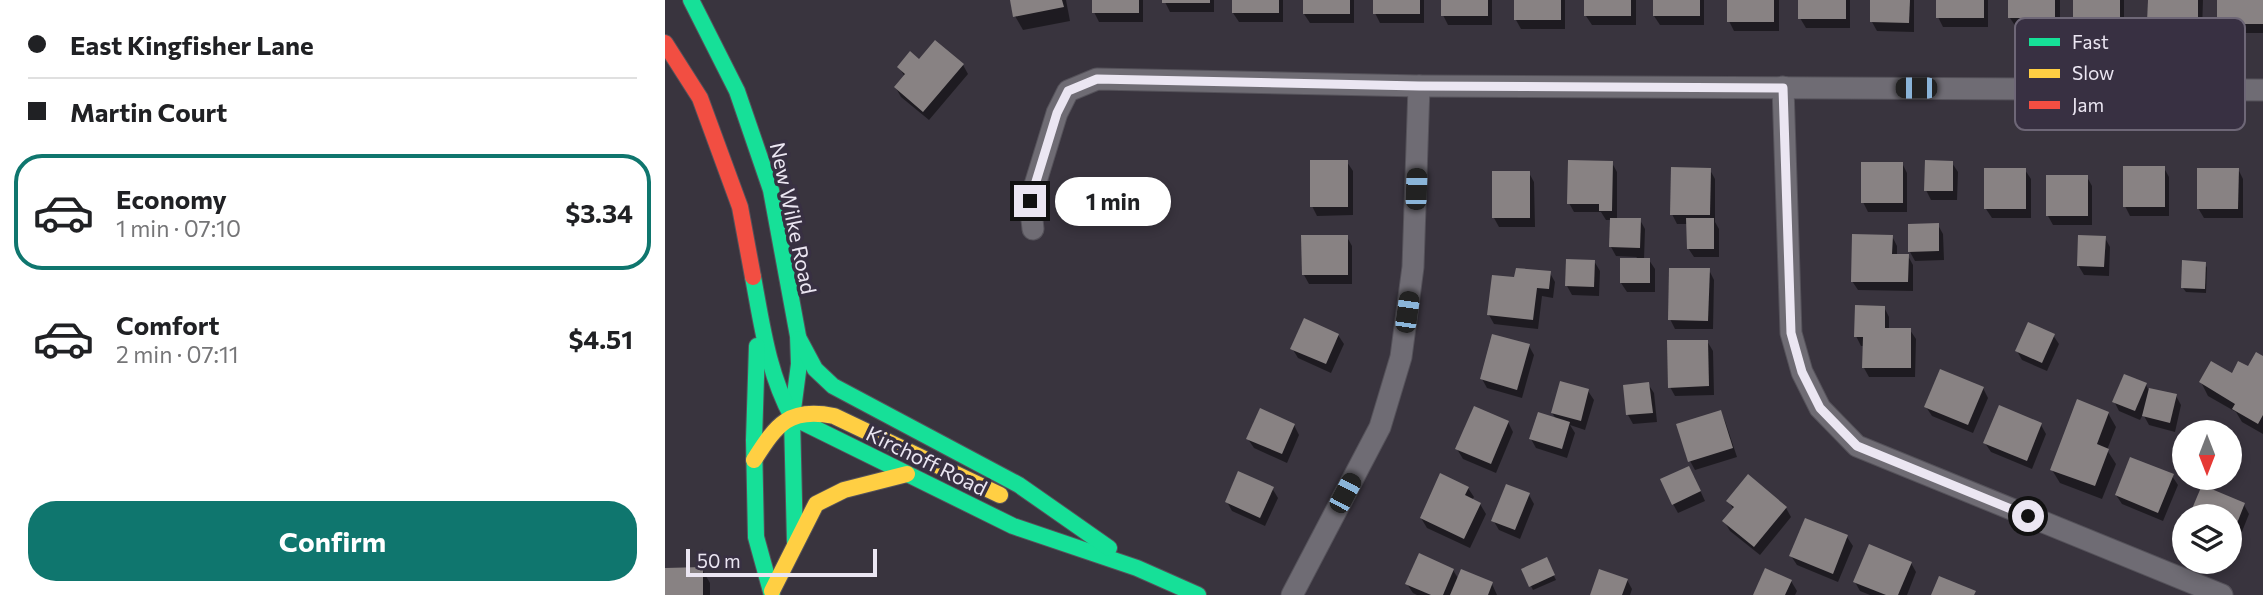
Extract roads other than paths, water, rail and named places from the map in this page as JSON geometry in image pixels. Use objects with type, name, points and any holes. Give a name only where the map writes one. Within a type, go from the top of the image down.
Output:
[{"type":"main road","name":"New Wilke Road","points":[[691,0],[732,79],[771,190],[798,336],[799,364],[792,417]]},
{"type":"main road","points":[[665,43],[700,99],[740,206],[761,327],[781,397],[792,417],[795,544]]},
{"type":"main road","points":[[761,327],[757,343],[755,410],[756,537],[772,593]]},
{"type":"main road","name":"Kirchoff Road","points":[[798,336],[815,369],[832,386],[1019,485],[1137,568]]},
{"type":"main road","points":[[754,460],[768,438],[792,417],[809,411],[834,416],[1002,496],[1044,503]]},
{"type":"main road","name":"Kirchoff Road","points":[[792,417],[1013,526],[1137,568],[1198,595]]},
{"type":"main road","points":[[772,593],[816,504],[843,490],[907,474]]},
{"type":"street","points":[[1033,229],[1030,201],[1057,113],[1068,91],[1097,79],[1419,86],[2015,89]]},
{"type":"street","points":[[1292,595],[1380,426],[1401,357],[1413,267],[1419,86]]},
{"type":"street","points":[[1783,88],[1791,333],[1802,372],[1820,408],[1857,446],[2223,595]]},
{"type":"street","points":[[2245,90],[2263,90]]}]
